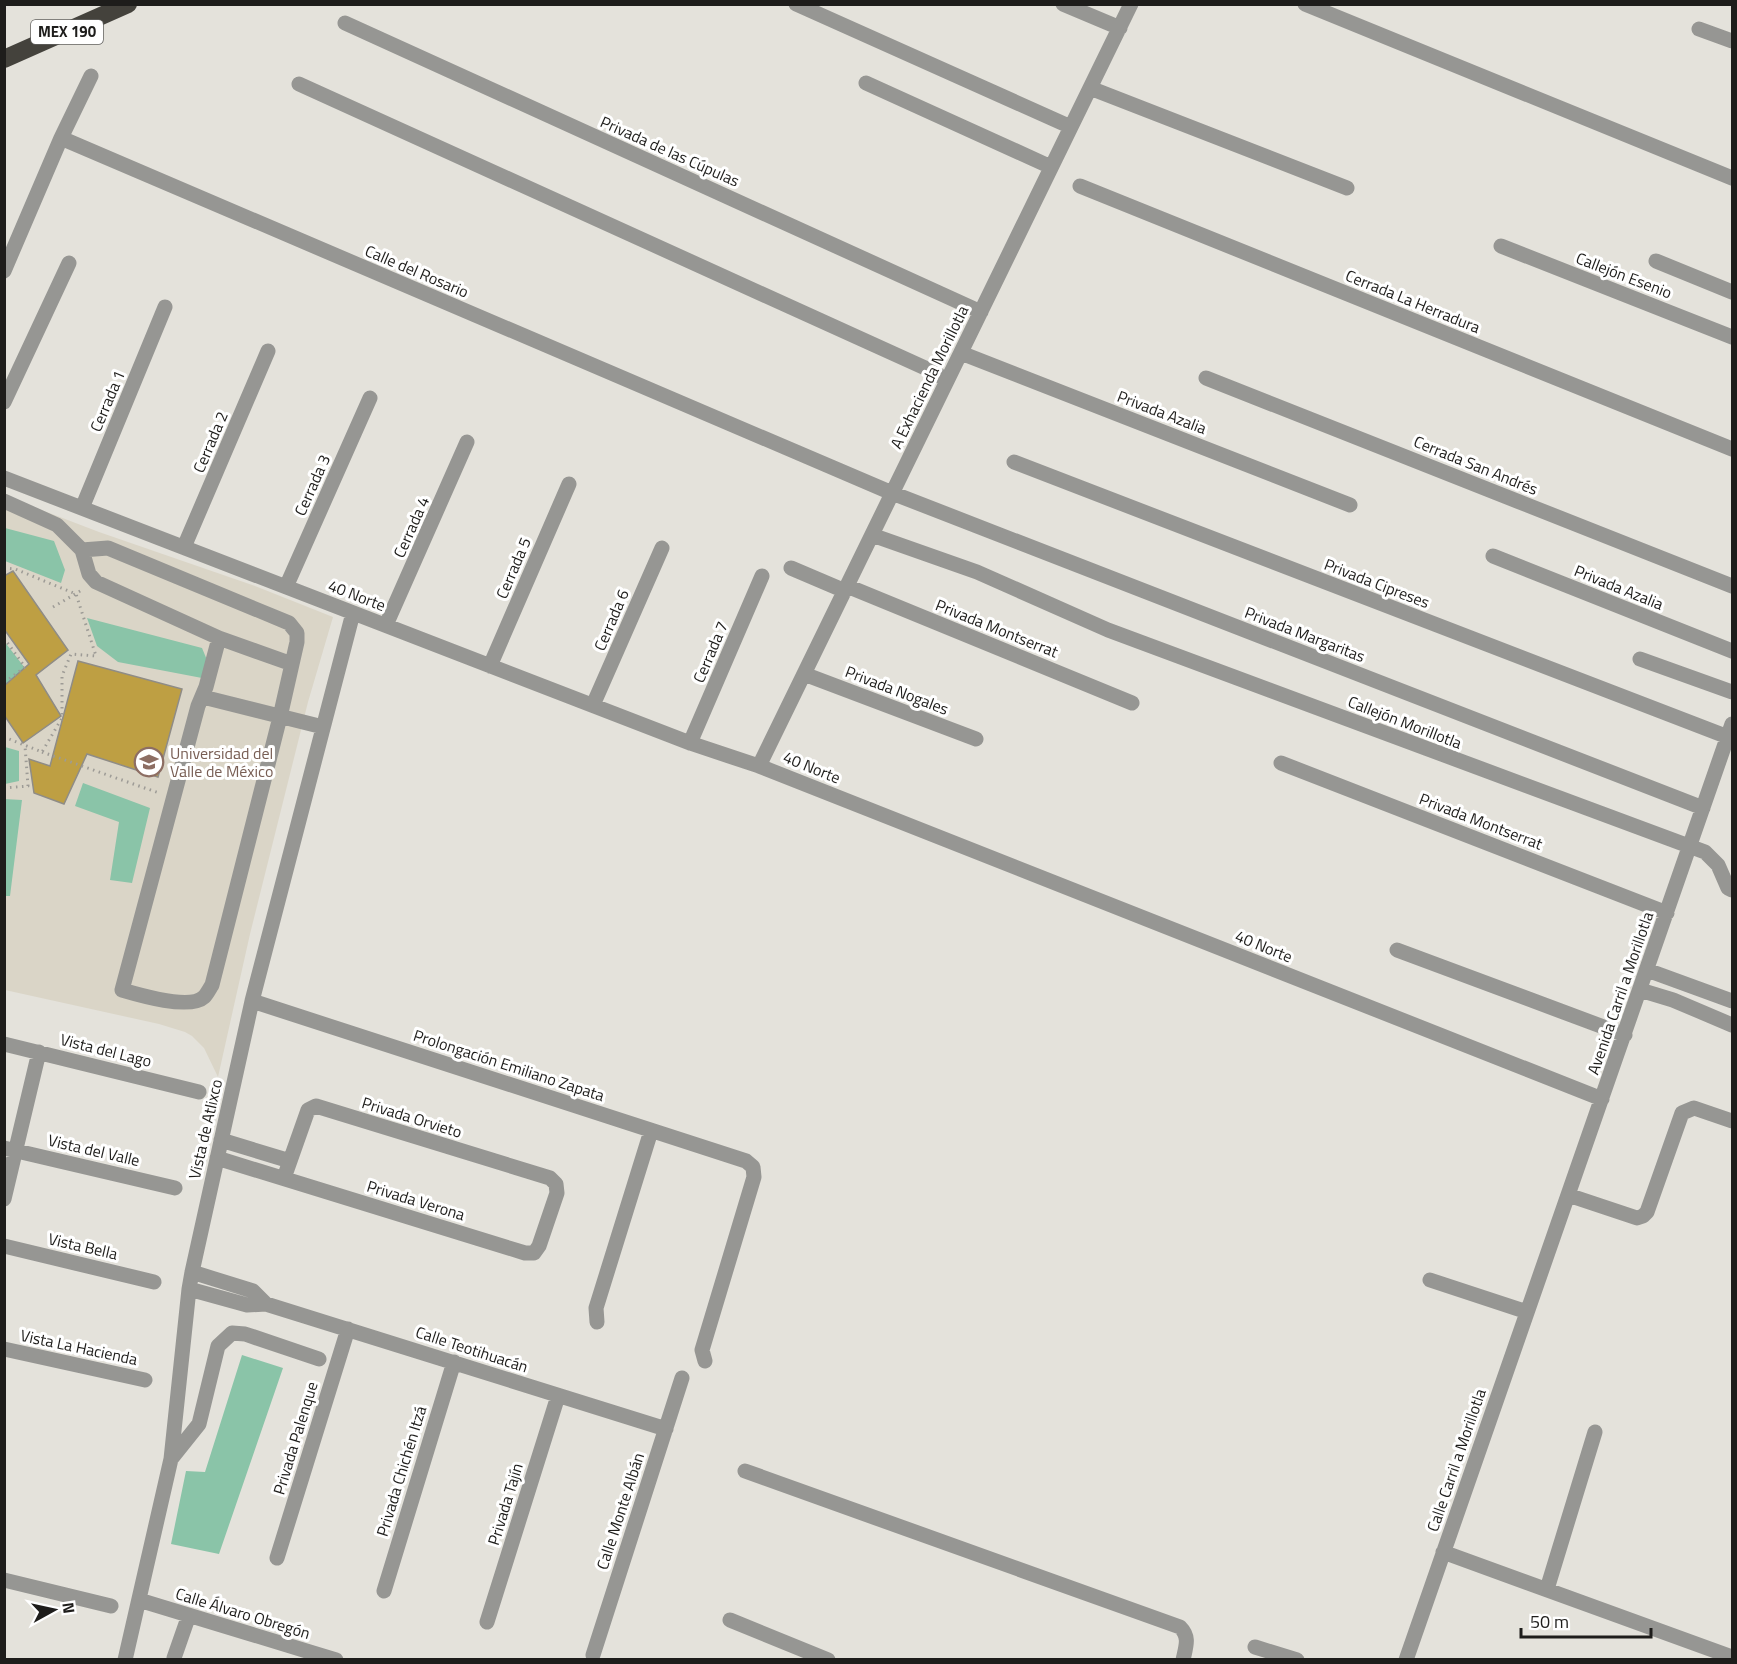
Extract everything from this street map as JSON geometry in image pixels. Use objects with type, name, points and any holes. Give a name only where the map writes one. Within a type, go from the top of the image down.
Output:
[{"type":"highway","name":"MEX 190","points":[[4,58],[128,4]]},
{"type":"street","points":[[796,4],[1071,128]]},
{"type":"street","points":[[1063,4],[1119,28]]},
{"type":"street","name":"A Exhacienda Morillotla","points":[[759,766],[1131,4]]},
{"type":"street","points":[[1305,4],[1732,178]]},
{"type":"street","name":"Privada de las Cúpulas","points":[[345,23],[981,312]]},
{"type":"street","points":[[1699,29],[1732,41]]},
{"type":"street","points":[[4,271],[61,138],[91,76]]},
{"type":"street","points":[[866,83],[1052,167]]},
{"type":"street","points":[[299,84],[934,372],[947,381]]},
{"type":"street","points":[[1090,88],[1347,188]]},
{"type":"street","name":"Calle del Rosario","points":[[61,138],[892,493]]},
{"type":"street","name":"Cerrada La Herradura","points":[[1080,186],[1732,450]]},
{"type":"street","name":"Callejón Esenio","points":[[1502,246],[1732,337]]},
{"type":"street","points":[[1656,261],[1732,292]]},
{"type":"street","points":[[4,402],[69,263]]},
{"type":"street","name":"Cerrada 1","points":[[82,508],[165,307]]},
{"type":"street","name":"Cerrada 2","points":[[184,547],[268,351]]},
{"type":"street","name":"Privada Azalia","points":[[961,353],[1350,505]]},
{"type":"street","name":"Cerrada San Andrés","points":[[1206,378],[1732,586]]},
{"type":"street","name":"Cerrada 3","points":[[286,587],[370,398]]},
{"type":"street","name":"Cerrada 4","points":[[386,625],[468,442]]},
{"type":"street","name":"Privada Cipreses","points":[[1014,462],[1730,730]]},
{"type":"street","name":"40 Norte","points":[[4,478],[690,743],[759,766],[1602,1099]]},
{"type":"street","name":"Cerrada 5","points":[[490,666],[569,484]]},
{"type":"street","name":"Privada Margaritas","points":[[892,493],[1704,808]]},
{"type":"street","points":[[4,501],[57,525],[82,550],[89,574],[96,582],[219,638],[292,664]]},
{"type":"street","name":"Callejón Morillotla","points":[[872,535],[977,572],[1108,630],[1705,852],[1715,861],[1724,882],[1732,890]]},
{"type":"street","points":[[82,550],[108,548],[289,623],[297,633],[280,717],[212,985],[204,998],[194,1001],[160,1000],[122,990],[198,706],[203,697],[219,638]]},
{"type":"street","name":"Cerrada 6","points":[[593,705],[662,548]]},
{"type":"street","name":"Privada Azalia","points":[[1493,556],[1732,651]]},
{"type":"street","name":"Privada Montserrat","points":[[791,568],[1132,703]]},
{"type":"street","name":"Cerrada 7","points":[[690,743],[762,576]]},
{"type":"street","name":"Vista de Atlixco","points":[[125,1659],[171,1460],[192,1272],[252,1000],[353,613]]},
{"type":"street","points":[[1640,659],[1732,692]]},
{"type":"street","name":"Privada Nogales","points":[[804,674],[976,739]]},
{"type":"street","points":[[203,697],[323,727]]},
{"type":"street","name":"Avenida Carril a Morillotla","points":[[1540,1273],[1730,730]]},
{"type":"street","name":"Privada Montserrat","points":[[1281,763],[1667,913]]},
{"type":"street","points":[[1397,950],[1624,1035]]},
{"type":"street","points":[[1647,970],[1732,1001]]},
{"type":"street","points":[[1640,990],[1674,1000],[1732,1025]]},
{"type":"street","points":[[1700,1011],[1706,991]]},
{"type":"street","name":"Prolongación Emiliano Zapata","points":[[252,1000],[746,1161],[753,1167],[754,1177],[702,1350],[705,1361]]},
{"type":"street","name":"Vista del Lago","points":[[4,1044],[199,1092]]},
{"type":"street","points":[[4,1199],[10,1149],[39,1053]]},
{"type":"street","name":"Privada Orvieto","points":[[284,1178],[308,1110],[316,1106],[550,1178],[556,1184]]},
{"type":"street","points":[[1568,1195],[1636,1218],[1643,1216],[1647,1212],[1682,1113],[1694,1108],[1732,1121]]},
{"type":"street","points":[[597,1322],[596,1308],[651,1131]]},
{"type":"street","points":[[221,1140],[290,1161]]},
{"type":"street","name":"Vista del Valle","points":[[10,1149],[175,1188]]},
{"type":"street","name":"Privada Verona","points":[[217,1158],[525,1253],[534,1253],[539,1246],[557,1193],[556,1184]]},
{"type":"street","name":"Vista Bella","points":[[4,1246],[154,1282]]},
{"type":"street","name":"Calle Teotihuacán","points":[[192,1272],[253,1291],[266,1304]]},
{"type":"street","name":"Calle Carril a Morillotla","points":[[1406,1659],[1540,1273]]},
{"type":"street","points":[[1430,1280],[1527,1312]]},
{"type":"street","name":"Calle Teotihuacán","points":[[189,1289],[247,1305],[266,1304],[666,1429]]},
{"type":"street","name":"Privada Palenque","points":[[277,1558],[348,1329]]},
{"type":"street","points":[[171,1460],[199,1424],[218,1346],[232,1333],[245,1334],[320,1359]]},
{"type":"street","name":"Vista La Hacienda","points":[[4,1349],[145,1380]]},
{"type":"street","name":"Privada Chichén Itzá","points":[[384,1591],[454,1362]]},
{"type":"street","name":"Calle Monte Albán","points":[[592,1655],[682,1378]]},
{"type":"street","name":"Privada Tajín","points":[[487,1622],[558,1396]]},
{"type":"street","points":[[1547,1589],[1595,1432]]},
{"type":"street","points":[[745,1471],[1180,1627],[1188,1639],[1183,1659]]},
{"type":"street","points":[[1443,1552],[1732,1657]]},
{"type":"street","points":[[4,1580],[111,1606]]},
{"type":"street","name":"Calle Álvaro Obregón","points":[[139,1600],[336,1659]]},
{"type":"street","points":[[174,1658],[189,1615]]},
{"type":"street","points":[[730,1620],[828,1659]]},
{"type":"street","points":[[280,1659],[285,1644]]},
{"type":"street","points":[[1255,1647],[1297,1659]]},
{"type":"path","points":[[4,568],[15,569],[76,594],[96,656],[71,654],[62,676],[62,718],[42,752]]},
{"type":"path","points":[[52,607],[96,582]]},
{"type":"path","points":[[4,638],[25,667],[4,683]]},
{"type":"path","points":[[4,737],[130,784],[174,797]]},
{"type":"path","points":[[4,788],[28,786],[25,746]]},
{"type":"shaded area","name":"Universidad del Valle de México","points":[[5,496],[99,532],[255,586],[333,617],[308,702],[250,934],[218,1077],[204,1048],[185,1032],[159,1024],[5,990]]},
{"type":"green space","points":[[5,528],[54,541],[65,570],[61,583],[5,561]]},
{"type":"green space","points":[[87,618],[202,648],[207,660],[202,678],[118,662],[97,646]]},
{"type":"green space","points":[[4,641],[25,668],[4,686]]},
{"type":"green space","points":[[5,747],[19,751],[19,781],[5,784]]},
{"type":"green space","points":[[83,783],[150,808],[132,883],[110,880],[119,822],[75,806]]},
{"type":"green space","points":[[4,799],[22,800],[10,896],[5,896]]},
{"type":"green space","points":[[242,1355],[283,1368],[219,1554],[171,1544],[186,1471],[205,1472]]},
{"type":"building","points":[[13,571],[68,650],[36,675],[61,716],[23,743],[4,715],[4,686],[29,664],[4,629],[4,576]]},
{"type":"building","points":[[78,661],[182,689],[158,777],[87,754],[64,804],[34,793],[29,759],[50,766]]},
{"type":"place","name":"Universidad del Valle de México","points":[[149,762]]}]
